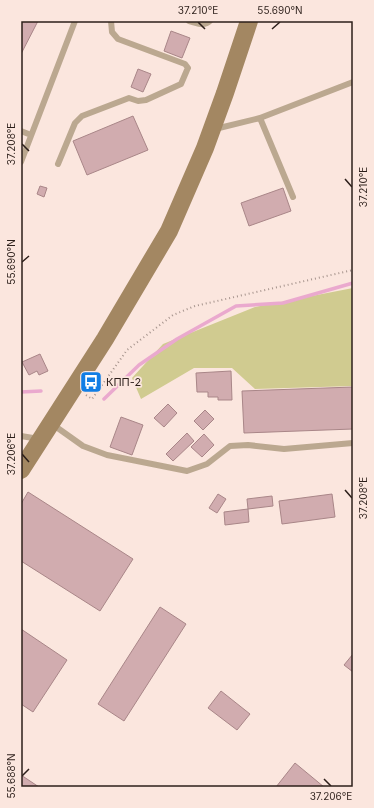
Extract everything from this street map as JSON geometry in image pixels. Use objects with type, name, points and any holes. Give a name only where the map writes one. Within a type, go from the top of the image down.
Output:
[{"type":"street","points":[[21,470],[105,339],[169,231],[225,94],[249,21]]},
{"type":"lane","points":[[21,162],[75,21]]},
{"type":"lane","points":[[58,164],[75,123],[82,116],[129,98],[138,101],[146,100],[181,84],[188,68],[185,64],[118,39],[112,32],[111,21]]},
{"type":"lane","points":[[189,21],[206,25],[210,21]]},
{"type":"lane","points":[[211,130],[260,118],[353,82]]},
{"type":"lane","points":[[260,118],[292,197]]},
{"type":"lane","points":[[21,131],[31,135]]},
{"type":"lane","points":[[50,424],[83,446],[107,455],[187,471],[207,464],[230,446],[248,445],[284,449],[353,443]]},
{"type":"lane","points":[[21,436],[40,440]]},
{"type":"path","points":[[74,387],[92,399],[127,350],[173,315],[195,306],[353,270]]},
{"type":"shaded area","points":[[353,288],[353,386],[255,389],[232,368],[194,368],[141,399],[132,378],[163,344],[255,307]]},
{"type":"building","points":[[21,21],[38,21],[21,54]]},
{"type":"building","points":[[171,31],[190,38],[182,58],[164,51]]},
{"type":"building","points":[[138,69],[151,74],[143,92],[131,87]]},
{"type":"building","points":[[133,116],[148,150],[87,175],[73,141]]},
{"type":"building","points":[[40,186],[47,188],[44,197],[37,194]]},
{"type":"building","points":[[283,188],[291,211],[249,226],[241,203]]},
{"type":"building","points":[[40,354],[48,371],[39,375],[37,371],[29,375],[22,362]]},
{"type":"building","points":[[231,371],[232,400],[218,400],[218,397],[208,397],[208,392],[197,392],[196,373]]},
{"type":"building","points":[[353,387],[353,429],[244,433],[242,391]]},
{"type":"building","points":[[168,404],[177,413],[164,427],[154,418]]},
{"type":"building","points":[[205,410],[214,419],[203,430],[194,421]]},
{"type":"building","points":[[121,417],[143,425],[132,455],[110,447]]},
{"type":"building","points":[[187,433],[194,441],[173,461],[166,454]]},
{"type":"building","points":[[204,434],[214,445],[202,457],[191,447]]},
{"type":"building","points":[[28,492],[133,559],[100,611],[21,561],[21,504]]},
{"type":"building","points":[[218,494],[226,499],[217,513],[209,508]]},
{"type":"building","points":[[332,494],[335,517],[282,524],[279,501]]},
{"type":"building","points":[[272,496],[273,506],[248,509],[247,499]]},
{"type":"building","points":[[248,509],[249,522],[225,525],[224,512]]},
{"type":"building","points":[[160,607],[186,624],[124,721],[98,704]]},
{"type":"building","points":[[21,629],[67,660],[33,712],[21,704]]},
{"type":"building","points":[[353,654],[353,672],[344,665]]},
{"type":"building","points":[[221,691],[250,714],[237,730],[208,708]]},
{"type":"building","points":[[295,763],[324,787],[276,787]]},
{"type":"building","points":[[21,775],[39,787],[21,787]]},
{"type":"waterway","points":[[104,399],[139,365],[177,339],[236,306],[283,303],[353,283]]},
{"type":"waterway","points":[[21,392],[41,391]]},
{"type":"place","name":"КПП-2","points":[[91,382]]}]
